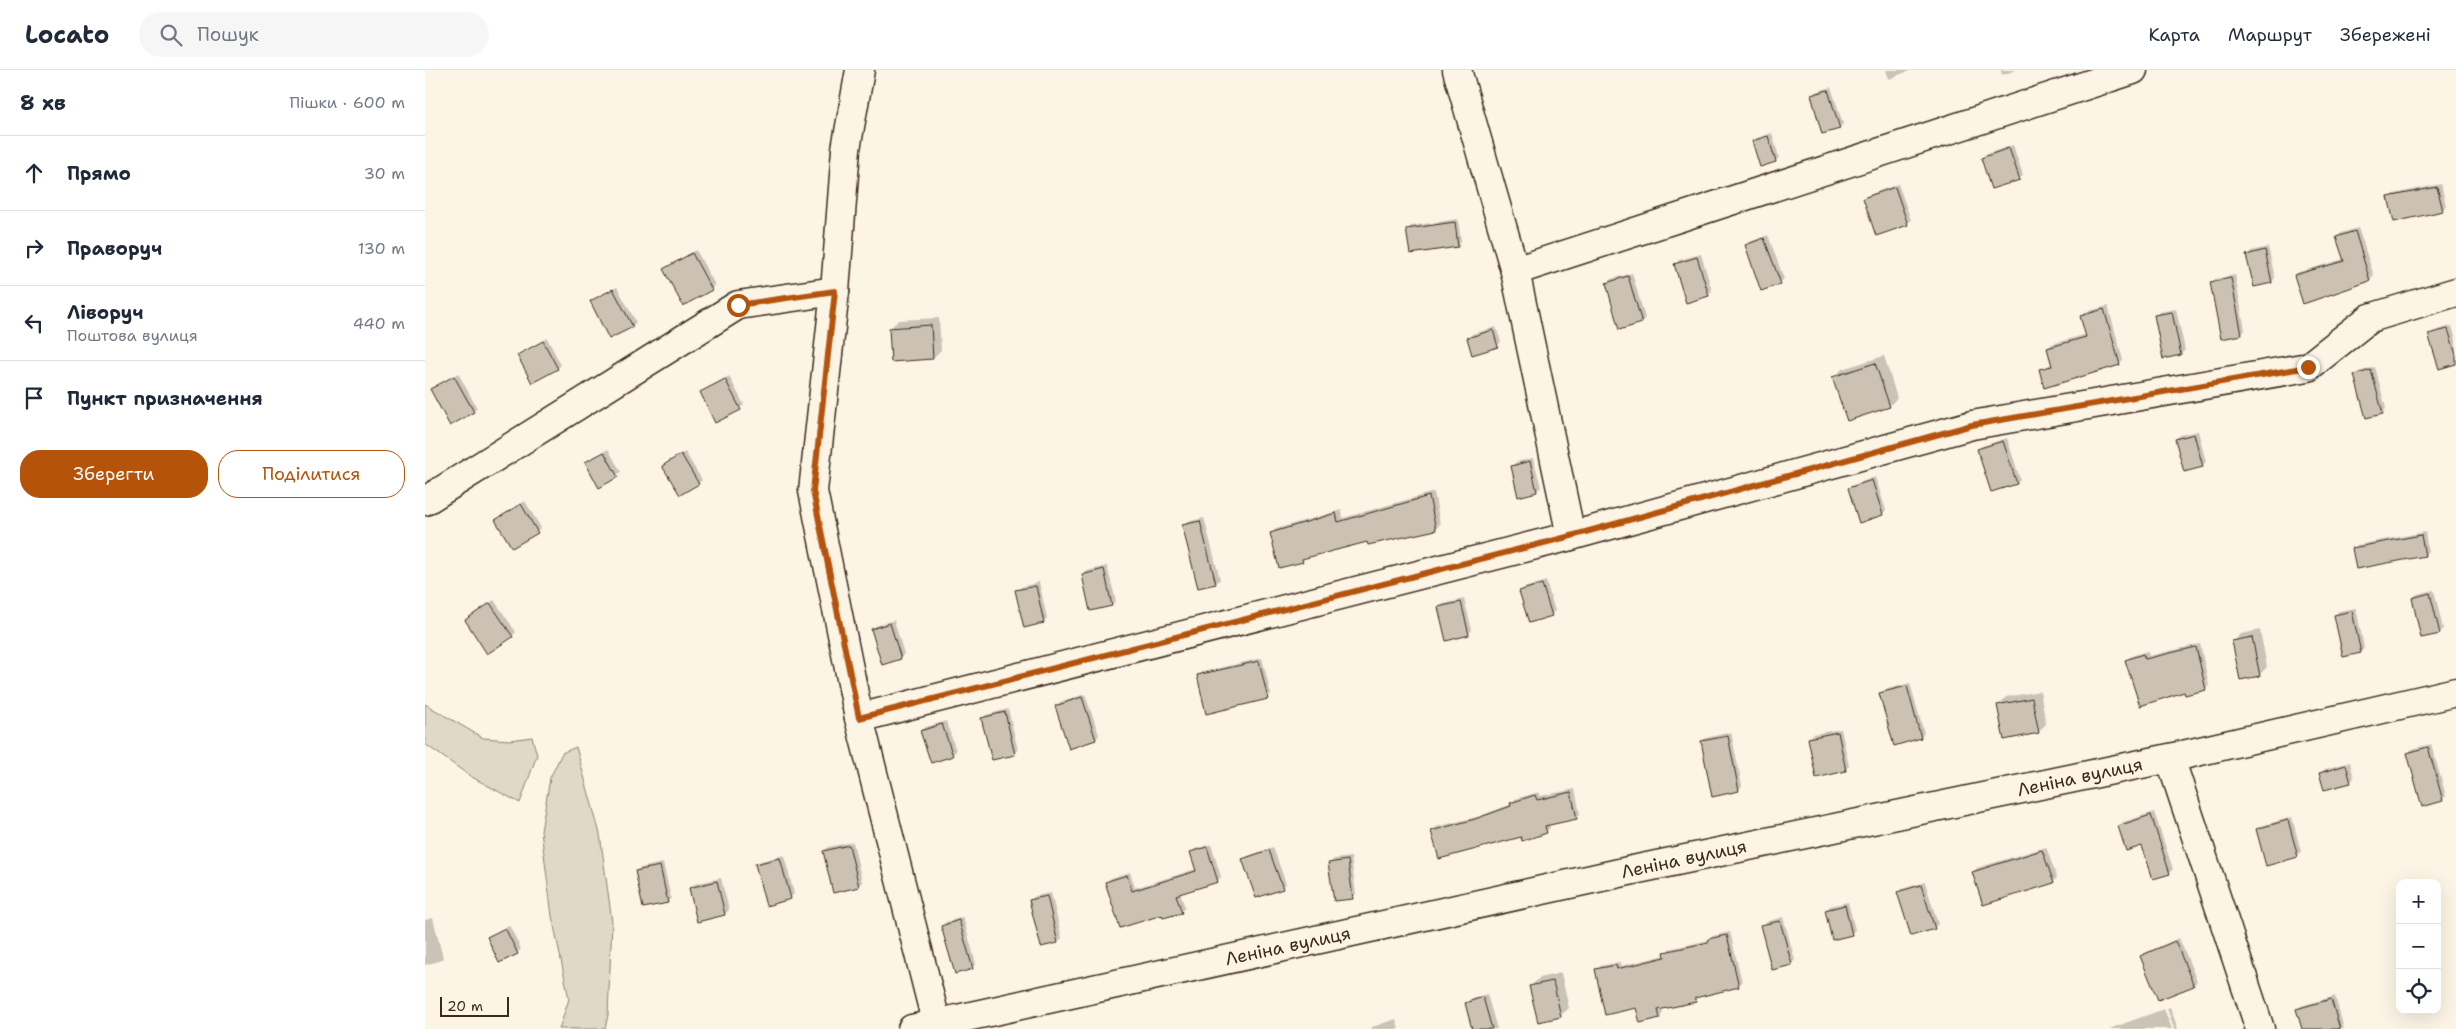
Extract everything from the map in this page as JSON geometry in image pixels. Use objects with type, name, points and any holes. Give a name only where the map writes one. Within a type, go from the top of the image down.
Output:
[{"type":"street","points":[[860,70],[846,150],[835,291],[813,491],[859,718],[929,1027]]},
{"type":"street","points":[[1457,70],[1515,271],[1571,536]]},
{"type":"street","points":[[1515,271],[2133,70]]},
{"type":"street","points":[[425,501],[738,305],[835,291]]},
{"type":"street","points":[[859,718],[1571,536],[1972,425],[2308,367],[2371,318],[2456,292]]},
{"type":"street","name":"Леніна вулиця","points":[[929,1027],[1643,868],[2170,758],[2456,692]]},
{"type":"street","points":[[2170,758],[2260,1029]]},
{"type":"shaded area","points":[[425,704],[483,738],[510,740],[532,737],[537,755],[520,803],[470,776],[425,744]]},
{"type":"shaded area","points":[[576,747],[600,834],[612,922],[608,1015],[605,1029],[559,1029],[569,999],[552,916],[541,831],[550,778],[562,753]]},
{"type":"building","points":[[1828,90],[1840,129],[1822,134],[1811,95]]},
{"type":"building","points":[[1768,136],[1776,162],[1760,167],[1752,141]]},
{"type":"building","points":[[2009,148],[2020,180],[1991,189],[1981,158]]},
{"type":"building","points":[[1895,187],[1908,225],[1876,236],[1863,198]]},
{"type":"building","points":[[2437,187],[2443,211],[2394,222],[2388,197]]},
{"type":"building","points":[[1455,222],[1458,247],[1410,254],[1406,229]]},
{"type":"building","points":[[2355,231],[2370,281],[2303,304],[2294,275],[2344,261],[2336,237]]},
{"type":"building","points":[[1764,238],[1781,284],[1761,291],[1745,245]]},
{"type":"building","points":[[2265,250],[2272,283],[2254,287],[2246,255]]},
{"type":"building","points":[[692,253],[712,290],[683,306],[663,269]]},
{"type":"building","points":[[1697,257],[1709,296],[1686,303],[1674,264]]},
{"type":"building","points":[[1628,276],[1642,323],[1619,330],[1606,283]]},
{"type":"building","points":[[2231,278],[2242,335],[2221,339],[2210,282]]},
{"type":"building","points":[[613,289],[633,327],[609,339],[590,301]]},
{"type":"building","points":[[2104,309],[2120,365],[2044,388],[2039,369],[2052,366],[2047,348],[2086,337],[2080,316]]},
{"type":"building","points":[[2172,312],[2181,355],[2163,359],[2154,315]]},
{"type":"building","points":[[931,325],[933,359],[891,362],[889,328]]},
{"type":"building","points":[[2448,329],[2456,355],[2456,364],[2439,369],[2428,334]]},
{"type":"building","points":[[1493,330],[1498,347],[1472,355],[1467,338]]},
{"type":"building","points":[[543,341],[558,369],[532,383],[517,355]]},
{"type":"building","points":[[1875,363],[1890,407],[1847,421],[1832,377]]},
{"type":"building","points":[[2371,370],[2383,414],[2366,418],[2354,375]]},
{"type":"building","points":[[454,376],[474,412],[450,426],[430,389]]},
{"type":"building","points":[[725,379],[741,410],[715,423],[700,392]]},
{"type":"building","points":[[2194,434],[2203,467],[2184,472],[2175,439]]},
{"type":"building","points":[[2003,441],[2017,484],[1991,492],[1977,449]]},
{"type":"building","points":[[604,452],[618,477],[599,488],[585,462]]},
{"type":"building","points":[[681,454],[699,484],[680,495],[662,466]]},
{"type":"building","points":[[1530,461],[1537,492],[1518,497],[1511,466]]},
{"type":"building","points":[[1872,480],[1883,515],[1859,523],[1848,488]]},
{"type":"building","points":[[1429,496],[1436,530],[1368,545],[1367,542],[1302,559],[1303,562],[1279,568],[1270,533],[1336,513],[1338,522]]},
{"type":"building","points":[[521,504],[538,533],[512,548],[495,520]]},
{"type":"building","points":[[1200,521],[1216,584],[1198,588],[1182,525]]},
{"type":"building","points":[[2421,535],[2425,556],[2356,569],[2352,548]]},
{"type":"building","points":[[1104,569],[1112,606],[1090,611],[1082,575]]},
{"type":"building","points":[[1542,584],[1552,616],[1529,623],[1519,591]]},
{"type":"building","points":[[1036,586],[1044,623],[1024,628],[1015,590]]},
{"type":"building","points":[[2430,593],[2440,634],[2421,638],[2412,598]]},
{"type":"building","points":[[1461,602],[1469,635],[1446,641],[1438,607]]},
{"type":"building","points":[[490,603],[513,637],[487,654],[465,620]]},
{"type":"building","points":[[2352,611],[2361,653],[2343,657],[2334,615]]},
{"type":"building","points":[[890,623],[901,659],[882,665],[871,629]]},
{"type":"building","points":[[2252,637],[2260,676],[2240,680],[2232,641]]},
{"type":"building","points":[[2196,647],[2206,690],[2185,695],[2184,692],[2140,706],[2125,660],[2143,654],[2145,659]]},
{"type":"building","points":[[1259,661],[1268,699],[1206,714],[1197,675]]},
{"type":"building","points":[[1907,686],[1921,738],[1894,746],[1879,693]]},
{"type":"building","points":[[1082,697],[1096,740],[1069,749],[1055,706]]},
{"type":"building","points":[[2032,698],[2039,733],[2004,740],[1997,705]]},
{"type":"building","points":[[1005,712],[1015,755],[992,760],[981,718]]},
{"type":"building","points":[[942,724],[953,756],[931,763],[920,731]]},
{"type":"building","points":[[1838,732],[1846,771],[1816,778],[1808,738]]},
{"type":"building","points":[[1728,736],[1739,791],[1712,797],[1701,741]]},
{"type":"building","points":[[2428,747],[2443,801],[2422,807],[2407,753]]},
{"type":"building","points":[[2346,765],[2351,783],[2324,790],[2319,773]]},
{"type":"building","points":[[1571,792],[1577,819],[1545,826],[1547,833],[1522,841],[1521,837],[1439,859],[1431,831],[1475,819],[1511,806],[1510,803],[1535,795],[1537,800]]},
{"type":"building","points":[[2151,815],[2170,874],[2153,879],[2142,846],[2126,851],[2118,826]]},
{"type":"building","points":[[2288,820],[2298,857],[2266,866],[2256,829]]},
{"type":"building","points":[[849,845],[859,887],[833,893],[823,851]]},
{"type":"building","points":[[1207,847],[1218,882],[1176,895],[1182,913],[1163,918],[1162,915],[1120,928],[1105,882],[1127,875],[1132,891],[1196,871],[1190,852]]},
{"type":"building","points":[[1269,850],[1283,889],[1256,898],[1242,859]]},
{"type":"building","points":[[2042,850],[2054,883],[1983,905],[1972,872]]},
{"type":"building","points":[[780,858],[791,899],[766,906],[755,864]]},
{"type":"building","points":[[1348,860],[1353,899],[1334,901],[1328,863]]},
{"type":"building","points":[[660,866],[668,903],[643,908],[635,871]]},
{"type":"building","points":[[717,881],[725,915],[697,922],[689,888]]},
{"type":"building","points":[[1921,885],[1935,929],[1911,936],[1897,892]]},
{"type":"building","points":[[1047,896],[1058,943],[1041,947],[1029,900]]},
{"type":"building","points":[[1845,905],[1852,935],[1832,940],[1825,910]]},
{"type":"building","points":[[959,920],[973,969],[955,974],[941,926]]},
{"type":"building","points":[[1780,921],[1792,965],[1772,970],[1760,925]]},
{"type":"building","points":[[505,928],[518,954],[499,963],[487,937]]},
{"type":"building","points":[[1727,935],[1739,987],[1695,998],[1696,1002],[1658,1010],[1660,1018],[1640,1023],[1636,1008],[1605,1015],[1595,969],[1616,965],[1617,969],[1665,957],[1664,952],[1709,942],[1708,939]]},
{"type":"building","points":[[2175,941],[2194,986],[2158,1000],[2140,956]]},
{"type":"building","points":[[1553,981],[1561,1017],[1538,1022],[1529,986]]},
{"type":"building","points":[[1483,997],[1492,1029],[1472,1029],[1465,1003]]},
{"type":"building","points":[[2331,999],[2340,1029],[2302,1029],[2296,1009]]},
{"type":"route","points":[[738,305],[835,291],[813,491],[859,718],[1571,536],[1972,425],[2308,367]]}]
